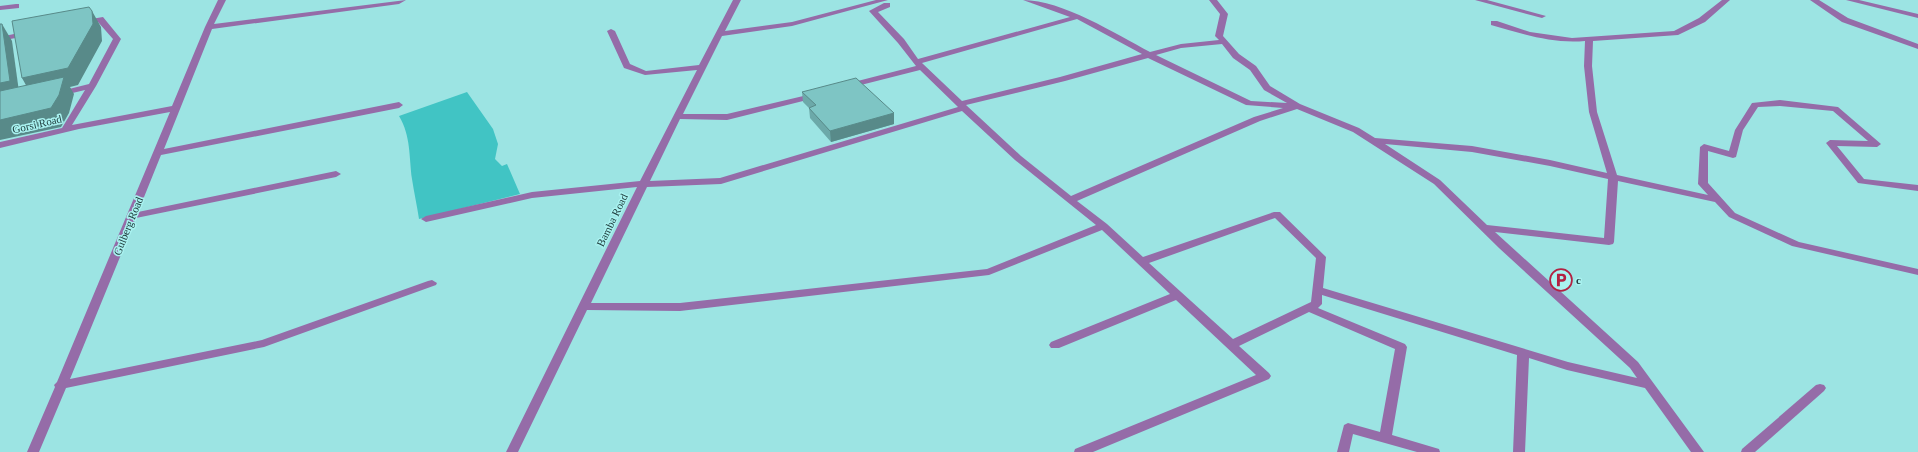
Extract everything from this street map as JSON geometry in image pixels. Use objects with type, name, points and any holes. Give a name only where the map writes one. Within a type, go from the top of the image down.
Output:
[{"type":"street","name":"Gulberg Road","points":[[33,452],[60,385],[86,328],[209,27],[222,0]]},
{"type":"street","points":[[209,27],[399,2],[402,0]]},
{"type":"street","name":"Bamba Road","points":[[512,452],[643,184],[737,0]]},
{"type":"street","points":[[720,34],[792,24],[884,0],[889,4],[873,11],[901,41],[919,65],[1018,158],[1102,226],[1265,376],[1080,452]]},
{"type":"street","points":[[1027,0],[1078,17],[1148,55],[1249,103],[1297,106]]},
{"type":"street","points":[[1040,4],[1048,0]]},
{"type":"street","points":[[1213,0],[1224,14],[1219,36],[1236,56],[1252,68],[1267,88],[1297,106],[1356,130],[1437,182],[1484,228],[1634,365],[1700,451]]},
{"type":"street","points":[[1479,0],[1542,16]]},
{"type":"street","points":[[1494,23],[1529,34],[1572,40],[1675,33],[1702,20],[1726,0]]},
{"type":"street","points":[[1814,0],[1845,20],[1918,47]]},
{"type":"street","points":[[1850,0],[1878,3],[1918,16]]},
{"type":"street","points":[[0,8],[16,6]]},
{"type":"street","points":[[839,88],[1078,17]]},
{"type":"street","points":[[65,129],[92,86],[117,39],[100,19],[77,24]]},
{"type":"street","points":[[0,39],[17,39],[39,31]]},
{"type":"street","points":[[611,31],[627,66],[645,73],[657,73],[702,67]]},
{"type":"street","points":[[1484,228],[1609,242],[1613,178],[1593,112],[1588,66],[1589,39]]},
{"type":"street","points":[[426,219],[532,195],[643,184],[721,181],[962,106],[1181,46],[1224,42]]},
{"type":"street","points":[[48,97],[92,86]]},
{"type":"street","points":[[677,116],[727,117],[824,92]]},
{"type":"street","points":[[1918,188],[1861,181],[1830,143],[1877,144],[1835,110],[1780,103],[1755,105],[1739,130],[1733,155],[1704,147],[1703,184],[1732,215],[1796,244],[1918,272]]},
{"type":"street","points":[[158,153],[399,105]]},
{"type":"street","points":[[1070,200],[1257,119],[1297,106]]},
{"type":"street","name":"Gorsi Road","points":[[0,145],[79,126],[176,108]]},
{"type":"street","points":[[1373,140],[1472,149],[1550,163],[1718,200]]},
{"type":"street","points":[[132,216],[336,174]]},
{"type":"street","points":[[1140,262],[1277,214],[1321,257],[1316,304],[1231,346]]},
{"type":"street","points":[[583,306],[680,307],[990,272],[1102,226]]},
{"type":"street","points":[[60,385],[264,343],[432,283]]},
{"type":"street","points":[[1318,290],[1566,366],[1649,385]]},
{"type":"street","points":[[1055,345],[1178,295]]},
{"type":"street","points":[[1309,308],[1401,347],[1385,438]]},
{"type":"street","points":[[1520,452],[1523,353]]},
{"type":"street","points":[[1747,452],[1820,388]]},
{"type":"street","points":[[1343,452],[1348,428],[1434,452]]},
{"type":"shaded area","points":[[467,92],[493,129],[498,144],[495,159],[502,166],[507,164],[520,194],[419,219],[412,179],[408,139],[399,116]]},
{"type":"building","points":[[89,7],[92,11],[93,24],[68,68],[22,78],[12,21]]},
{"type":"building","points":[[0,24],[2,24],[10,81],[0,83]]},
{"type":"building","points":[[64,77],[59,95],[51,108],[0,120],[0,91]]},
{"type":"building","points":[[856,78],[894,113],[830,131],[809,108],[816,105],[802,92]]},
{"type":"place","name":"c","points":[[1561,280]]}]
